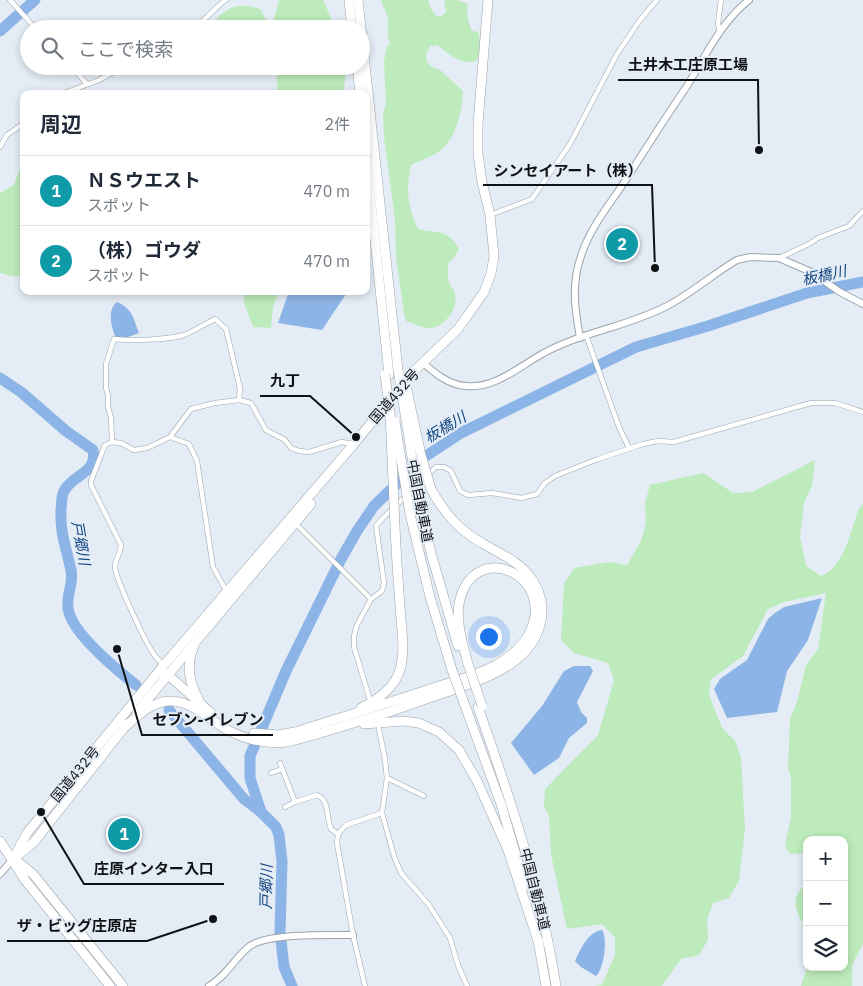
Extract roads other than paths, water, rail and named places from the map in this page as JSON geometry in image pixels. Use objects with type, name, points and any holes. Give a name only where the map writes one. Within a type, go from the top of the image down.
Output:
[{"type":"highway","points":[[349,0],[351,20]]},
{"type":"highway","name":"中国自動車道","points":[[358,0],[360,20]]},
{"type":"highway","name":"国道432号","points":[[13,859],[27,833],[164,672],[227,592],[354,444],[410,375],[458,329],[484,292],[491,274],[494,256],[490,215],[482,182],[478,139],[488,0]]},
{"type":"highway","points":[[358,75],[360,90]]},
{"type":"highway","name":"中国自動車道","points":[[366,75],[368,90]]},
{"type":"highway","name":"中国自動車道","points":[[370,107],[400,369],[420,507],[445,603],[526,849],[538,896],[556,986]]},
{"type":"highway","name":"中国自動車道","points":[[370,192],[382,303],[387,375],[410,514],[428,589],[452,670],[515,849],[539,944],[546,986]]},
{"type":"highway","name":"国道432号","points":[[13,859],[34,842],[124,728],[164,672],[198,639],[356,450],[424,363]]},
{"type":"highway","points":[[342,722],[413,704],[490,676],[520,658],[528,650],[539,629],[542,607],[537,587],[531,577],[515,562],[484,545],[458,527],[446,514],[432,489],[421,455],[400,369]]},
{"type":"highway","points":[[342,722],[382,696],[398,674],[402,654],[387,375]]},
{"type":"highway","points":[[164,672],[221,726],[251,736],[296,740],[393,702],[479,673],[516,651],[532,627],[535,609],[528,586],[518,575],[510,570],[493,568],[484,570],[475,576],[465,589],[459,605],[459,618],[466,665]]},
{"type":"highway","points":[[198,639],[190,656],[189,671],[195,694],[203,710]]},
{"type":"highway","points":[[124,728],[147,708],[164,701],[178,701],[203,710]]},
{"type":"highway","points":[[342,722],[403,721],[418,723],[439,732],[459,750],[477,781],[508,850],[539,944]]},
{"type":"highway","points":[[0,841],[26,880],[110,986]]},
{"type":"highway","points":[[13,859],[33,874],[123,986]]},
{"type":"street","points":[[10,0],[28,20]]},
{"type":"street","points":[[202,20],[226,0]]},
{"type":"street","points":[[490,215],[532,199],[570,144],[617,54],[640,20],[657,0]]},
{"type":"street","points":[[720,34],[718,23],[721,0]]},
{"type":"street","points":[[629,448],[583,337],[574,290],[582,254],[602,214],[657,129],[736,11],[748,0]]},
{"type":"street","points":[[79,75],[87,84]]},
{"type":"street","points":[[72,90],[108,75]]},
{"type":"street","points":[[0,147],[7,135],[20,126]]},
{"type":"street","points":[[779,258],[818,238],[849,226],[863,211]]},
{"type":"street","points":[[424,363],[440,378],[466,386],[479,386],[494,382],[544,353],[666,307],[737,260],[750,257],[779,258],[811,272],[827,284],[863,304]]},
{"type":"street","points":[[112,442],[111,418],[106,388],[106,364],[114,339],[136,341],[183,335],[215,319],[226,329],[240,388],[239,400]]},
{"type":"street","points":[[164,672],[144,637],[117,576],[116,564],[121,545],[91,485],[104,447],[112,442],[121,443],[134,450],[147,448],[170,437],[191,409],[239,400],[251,403],[266,430],[285,440],[292,448],[299,451],[309,452],[342,442],[354,444]]},
{"type":"street","points":[[369,697],[354,647],[354,636],[357,625],[371,599],[382,591],[384,584],[376,526],[436,467],[444,467],[451,471],[460,491],[468,495],[492,493],[522,498],[537,494],[545,483],[555,476],[629,448],[658,441],[674,442],[810,403],[836,403],[863,412]]},
{"type":"street","points":[[170,437],[189,444],[197,461],[213,567],[227,592]]},
{"type":"street","points":[[294,523],[371,599]]},
{"type":"street","points":[[379,729],[387,778],[382,813],[394,856],[401,873],[428,905],[450,938],[467,986]]},
{"type":"street","points":[[280,763],[295,802]]},
{"type":"street","points":[[272,773],[282,769]]},
{"type":"street","points":[[387,778],[424,796]]},
{"type":"street","points":[[285,807],[317,794],[326,804],[331,829],[338,834]]},
{"type":"street","points":[[365,986],[353,936],[337,843],[338,834],[346,825],[382,813]]},
{"type":"street","points":[[0,874],[13,859]]},
{"type":"street","points":[[209,986],[219,980],[244,951],[253,944],[269,939],[319,935],[353,936]]},
{"type":"water","points":[[288,295],[345,295],[322,330],[278,323]]},
{"type":"water","points":[[117,302],[126,308],[134,318],[139,333],[117,341],[111,315]]},
{"type":"water","points":[[822,598],[808,640],[787,671],[777,712],[727,718],[714,689],[720,679],[747,660],[768,619],[775,613],[784,607]]},
{"type":"water","points":[[574,666],[590,666],[593,671],[577,702],[581,712],[587,718],[587,723],[569,738],[559,758],[534,775],[511,743],[542,706],[564,671]]},
{"type":"water","points":[[602,930],[605,940],[604,954],[601,967],[596,976],[575,961],[582,946],[589,937]]},
{"type":"waterway","name":"戸郷川","points":[[0,31],[35,0]]},
{"type":"waterway","name":"板橋川","points":[[261,812],[250,778],[250,756],[286,671],[341,559],[357,531],[374,506],[423,458],[461,433],[636,347],[708,326],[807,293],[863,282]]},
{"type":"waterway","name":"戸郷川","points":[[0,378],[21,392],[66,431],[93,450],[94,458],[92,464],[84,473],[68,485],[62,498],[61,526],[72,575],[68,608],[71,618],[86,639],[107,661],[136,685]]},
{"type":"waterway","name":"戸郷川","points":[[169,710],[244,799],[276,827],[279,835],[282,861],[280,932],[284,967],[292,986]]},
{"type":"place","name":"土井木工庄原工場","points":[[759,150]]},
{"type":"place","name":"（株）ゴウダ","points":[[622,244]]},
{"type":"place","name":"シンセイアート（株）","points":[[655,268]]},
{"type":"place","name":"九丁","points":[[356,437]]},
{"type":"place","name":"セブン-イレブン","points":[[117,649]]},
{"type":"place","name":"庄原インター入口","points":[[41,812]]},
{"type":"place","name":"ＮＳウエスト","points":[[124,834]]},
{"type":"place","name":"ザ・ビッグ庄原店","points":[[213,919]]}]
